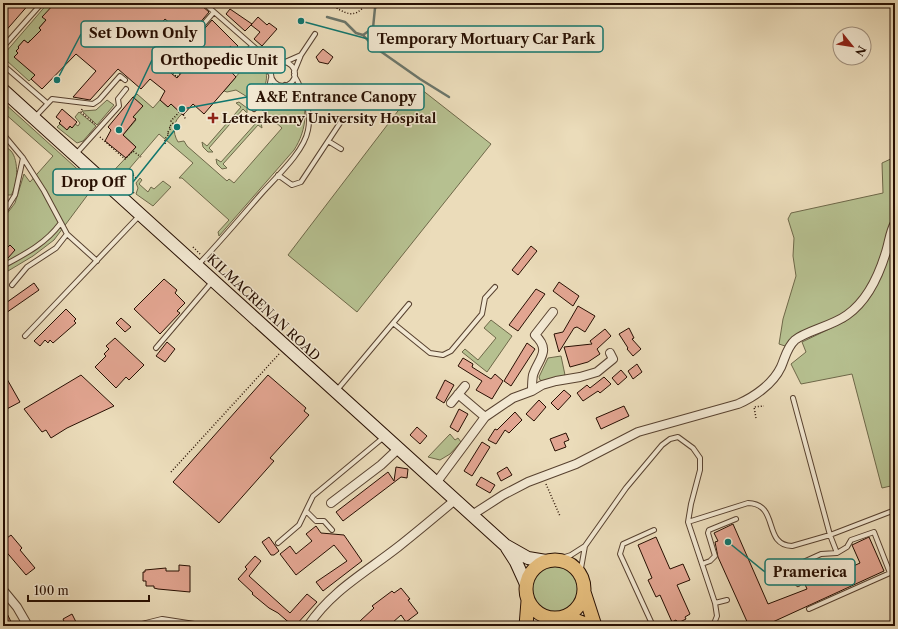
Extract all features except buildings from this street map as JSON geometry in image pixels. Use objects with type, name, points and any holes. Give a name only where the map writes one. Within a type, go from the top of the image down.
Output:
[{"type":"main road","name":"KILMACRENAN ROAD","points":[[3,90],[74,156],[198,265],[505,545],[528,558],[551,561]]},
{"type":"main road","name":"KILMACRENAN ROAD","points":[[505,545],[516,562],[526,584]]},
{"type":"main road","points":[[526,626],[528,601],[526,584],[532,572],[551,561],[571,565],[580,574],[584,583],[584,592],[595,626]]},
{"type":"main road","points":[[544,626],[563,618],[579,607],[584,592]]},
{"type":"main road","points":[[528,601],[539,614],[546,618],[563,618],[590,626]]},
{"type":"street","points":[[472,515],[503,495],[576,464],[638,432],[738,404],[749,399],[772,380],[781,368],[788,349],[794,340],[835,322],[848,314],[860,302],[878,275],[895,223]]},
{"type":"street","points":[[532,391],[533,374],[544,350],[542,342],[536,335],[553,312]]},
{"type":"street","points":[[436,483],[485,417],[513,398],[556,381],[580,377],[597,372],[613,360],[610,353]]},
{"type":"street","points":[[451,403],[465,386]]},
{"type":"street","points":[[458,394],[485,417]]},
{"type":"street","points":[[331,503],[381,465],[398,449]]},
{"type":"street","points":[[308,626],[319,610],[340,590],[398,547],[455,500]]},
{"type":"street","points":[[3,590],[17,607],[28,626]]},
{"type":"street","points":[[142,626],[162,621],[194,626]]},
{"type":"lane","points":[[3,48],[42,3]]},
{"type":"lane","points":[[205,4],[252,46],[277,64]]},
{"type":"lane","points":[[156,40],[175,57],[214,12]]},
{"type":"lane","points":[[254,109],[268,93],[292,81],[301,55],[315,34]]},
{"type":"lane","points":[[237,64],[252,46]]},
{"type":"lane","points":[[261,53],[276,84],[303,95]]},
{"type":"lane","points":[[268,93],[273,67],[301,55]]},
{"type":"lane","points":[[198,265],[300,149],[307,136],[310,114],[291,65],[284,62]]},
{"type":"lane","points":[[3,65],[47,104]]},
{"type":"lane","points":[[34,118],[52,99],[92,104],[99,100],[120,76],[125,80]]},
{"type":"lane","points":[[74,156],[119,106],[118,99],[126,89]]},
{"type":"lane","points":[[278,175],[289,184],[298,184],[340,123]]},
{"type":"lane","points":[[4,138],[23,158],[44,191],[60,224],[67,234],[97,261]]},
{"type":"lane","points":[[328,141],[341,149]]},
{"type":"lane","points":[[3,214],[15,195],[23,158]]},
{"type":"lane","points":[[25,336],[141,215]]},
{"type":"lane","points":[[3,266],[39,246],[50,237],[60,224]]},
{"type":"lane","points":[[12,285],[27,267],[56,248],[67,234]]},
{"type":"lane","points":[[156,348],[214,280]]},
{"type":"lane","points":[[393,323],[430,352],[437,355],[449,353],[482,314],[485,298],[495,287]]},
{"type":"lane","points":[[336,392],[409,304]]},
{"type":"lane","points":[[794,398],[830,535],[837,553]]},
{"type":"lane","points":[[278,543],[299,525],[313,496],[385,436]]},
{"type":"lane","points":[[551,561],[571,554],[585,546],[626,488],[662,445],[670,439],[678,437],[693,448],[700,458],[700,470],[688,522],[715,603],[717,616],[713,626]]},
{"type":"lane","points":[[688,522],[748,503],[755,503],[765,510],[775,538],[787,546],[830,535],[895,510]]},
{"type":"lane","points":[[306,512],[316,521],[324,521],[332,530]]},
{"type":"lane","points":[[702,564],[710,561],[715,553],[708,533],[709,530],[736,519]]},
{"type":"lane","points":[[653,626],[620,554],[623,544],[654,530]]},
{"type":"lane","points":[[798,584],[790,568],[821,554],[837,553],[847,547],[851,540],[874,532],[890,573],[809,609]]},
{"type":"lane","points":[[580,574],[585,546]]},
{"type":"lane","points":[[715,603],[727,600]]},
{"type":"path","points":[[329,3],[345,12],[355,14],[360,12],[366,3]]},
{"type":"path","points":[[220,58],[230,46]]},
{"type":"path","points":[[172,63],[167,68],[177,76],[200,50],[210,59],[215,53],[227,64],[237,64]]},
{"type":"path","points":[[87,110],[80,110],[100,128]]},
{"type":"path","points":[[165,144],[165,139],[169,134],[167,132],[171,128],[169,127],[172,123],[171,121],[181,110],[186,120]]},
{"type":"path","points":[[95,133],[125,159],[133,151],[141,157]]},
{"type":"path","points":[[111,175],[112,173],[115,175],[133,175],[136,178]]},
{"type":"path","points":[[171,472],[286,346]]},
{"type":"path","points":[[756,418],[754,407],[764,406]]},
{"type":"path","points":[[543,477],[560,516]]},
{"type":"green space","points":[[48,3],[61,3],[43,17],[46,20],[39,28],[41,30],[36,35],[45,53],[30,40],[28,43],[24,40],[16,51],[18,53],[15,56],[35,75],[29,81],[6,60],[5,53]]},
{"type":"green space","points":[[256,53],[263,63],[266,73],[266,83],[260,94],[249,98],[236,90],[227,92],[224,91]]},
{"type":"green space","points":[[417,86],[491,144],[357,312],[288,255]]},
{"type":"green space","points":[[285,89],[294,93],[300,99],[304,107],[304,125],[298,143],[294,150],[219,236],[218,232],[229,220],[182,178],[179,178],[193,163],[159,134],[129,169],[134,174],[130,178],[124,176],[119,179],[128,187],[119,196],[103,182],[136,147],[123,135],[136,120],[133,117],[133,97],[137,94],[153,108],[160,100],[168,107],[171,104],[182,114],[175,123],[174,127],[178,142],[184,141],[187,146],[227,181],[229,179],[234,183],[282,128],[261,109],[264,101],[270,95]]},
{"type":"green space","points":[[107,100],[114,105],[97,125],[82,111],[96,110]]},
{"type":"green space","points":[[3,102],[95,185],[54,240],[33,256],[3,274],[3,219],[15,203],[24,174],[30,182],[53,156],[3,112]]},
{"type":"green space","points":[[239,102],[247,108],[247,113],[243,109],[209,148],[213,152],[208,152],[203,147],[202,142],[207,146],[241,107],[236,103]]},
{"type":"green space","points":[[79,112],[96,126],[83,141],[77,143],[57,127],[60,124],[67,129],[75,124],[78,126],[80,123],[75,117]]},
{"type":"green space","points":[[251,118],[256,118],[261,122],[262,128],[258,125],[223,164],[227,168],[222,169],[217,164],[216,159],[221,162],[256,123]]},
{"type":"green space","points":[[3,144],[14,155],[16,166],[17,173],[15,185],[11,195],[6,195],[8,193],[3,188]]},
{"type":"green space","points":[[895,157],[895,485],[882,488],[852,374],[801,384],[791,364],[806,352],[802,342],[846,321],[844,315],[785,346],[779,344],[783,319],[796,276],[793,256],[794,238],[788,219],[791,213],[883,193],[882,163]]},
{"type":"green space","points":[[140,178],[142,180],[139,184],[148,192],[151,187],[154,189],[163,181],[171,187],[153,206],[136,194],[138,188],[136,183]]},
{"type":"green space","points":[[491,320],[512,336],[487,372],[462,352],[465,349],[478,360],[496,338],[484,328]]},
{"type":"green space","points":[[561,356],[565,375],[543,381],[540,380],[539,377],[548,358]]},
{"type":"green space","points":[[450,434],[455,440],[458,438],[461,442],[450,454],[440,460],[428,457]]},
{"type":"green space","points":[[550,566],[560,566],[569,570],[575,576],[579,585],[579,595],[575,604],[569,610],[560,614],[550,614],[541,610],[535,604],[531,595],[531,585],[535,576],[541,570]]},
{"type":"waterway","points":[[363,35],[373,28],[375,8],[380,3]]},
{"type":"waterway","points":[[327,17],[345,22],[356,33],[363,35],[373,46],[420,79],[449,97]]},
{"type":"place","name":"Temporary Mortuary Car Park","points":[[301,21]]},
{"type":"place","name":"Set Down Only","points":[[57,80]]},
{"type":"place","name":"A&E Entrance Canopy","points":[[182,109]]},
{"type":"place","name":"Letterkenny University Hospital","points":[[213,118]]},
{"type":"place","name":"Drop Off","points":[[177,127]]},
{"type":"place","name":"Orthopedic Unit","points":[[119,130]]},
{"type":"place","name":"Pramerica","points":[[728,542]]}]
